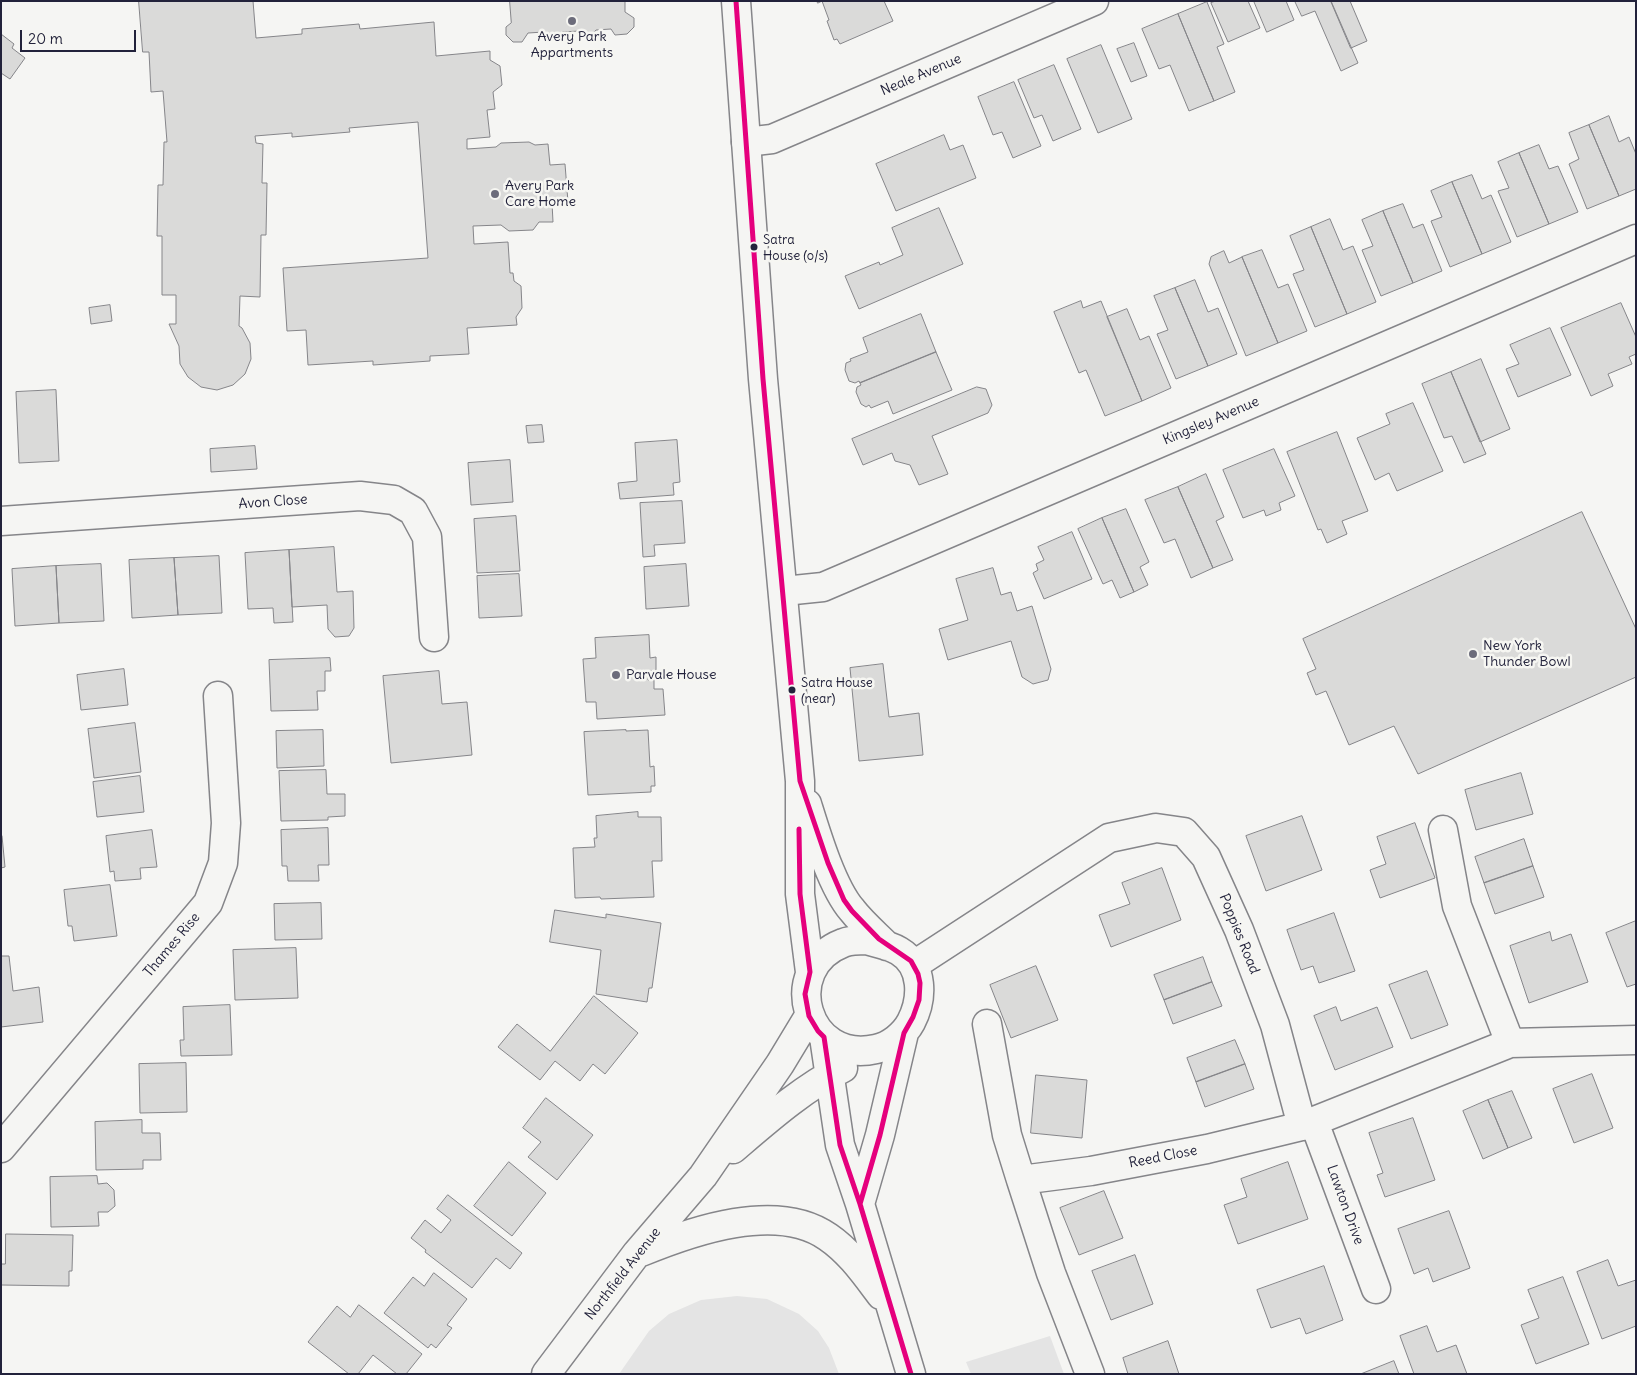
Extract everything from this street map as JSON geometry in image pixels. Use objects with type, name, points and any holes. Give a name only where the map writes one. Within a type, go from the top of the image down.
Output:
[{"type":"street","points":[[736,1],[763,379],[800,781],[800,894],[810,972],[805,994],[829,1074],[840,1145],[912,1374]]},
{"type":"street","name":"Neale Avenue","points":[[746,142],[772,139],[1094,1]]},
{"type":"street","name":"Kingsley Avenue","points":[[784,591],[823,587],[1636,239]]},
{"type":"street","name":"Avon Close","points":[[1,521],[360,496],[394,500],[413,511],[427,537],[434,637]]},
{"type":"street","name":"Thames Rise","points":[[1,1148],[208,903],[223,863],[226,823],[218,696]]},
{"type":"street","points":[[800,781],[815,830],[837,886],[851,909],[887,946]]},
{"type":"street","name":"Poppies Road","points":[[914,965],[1109,838],[1156,828],[1184,832],[1206,857],[1239,930],[1275,1025],[1308,1124]]},
{"type":"street","points":[[1442,830],[1457,906],[1510,1043]]},
{"type":"street","points":[[810,972],[825,953],[844,942],[866,940],[900,951],[914,965],[920,992],[920,1003],[910,1024],[893,1042],[880,1049],[865,1052],[848,1050],[831,1043],[816,1027]]},
{"type":"street","points":[[987,1024],[1007,1135],[1051,1273],[1090,1374]]},
{"type":"street","name":"Northfield Avenue","points":[[546,1374],[637,1254],[703,1176],[780,1064],[816,1027]]},
{"type":"street","points":[[860,1204],[880,1135],[904,1032]]},
{"type":"street","points":[[1308,1124],[1510,1043],[1636,1040]]},
{"type":"street","name":"Northfield Avenue","points":[[703,1176],[734,1148],[829,1074],[880,1049]]},
{"type":"street","name":"Reed Close","points":[[1021,1180],[1091,1171],[1207,1149],[1308,1124]]},
{"type":"street","name":"Lawton Drive","points":[[1308,1124],[1376,1289]]},
{"type":"street","points":[[637,1254],[669,1241],[719,1226],[767,1220],[799,1224],[827,1236],[855,1260],[893,1310]]},
{"type":"shaded area","points":[[737,1296],[767,1299],[799,1314],[818,1331],[829,1348],[839,1374],[619,1374],[649,1331],[669,1314],[701,1300]]},
{"type":"shaded area","points":[[1050,1336],[1064,1374],[971,1374],[966,1362]]},
{"type":"building","name":"Avery Park Care Home","points":[[139,1],[253,1],[256,38],[302,34],[302,29],[359,24],[360,29],[434,22],[436,56],[490,51],[490,60],[500,66],[502,85],[493,92],[495,109],[487,110],[490,137],[467,139],[467,149],[496,147],[501,143],[529,142],[535,145],[548,144],[550,165],[565,164],[568,202],[552,203],[553,222],[539,222],[533,230],[509,231],[501,225],[473,226],[474,244],[508,242],[510,273],[513,273],[514,281],[521,286],[522,308],[516,317],[517,325],[467,328],[469,354],[430,356],[430,361],[373,365],[373,361],[308,365],[306,330],[287,331],[283,268],[428,258],[418,122],[349,128],[350,132],[292,137],[292,133],[255,136],[256,143],[263,144],[262,183],[267,183],[266,235],[261,235],[260,297],[240,296],[239,326],[250,343],[251,359],[245,374],[233,385],[217,390],[201,387],[188,377],[180,364],[179,346],[169,324],[176,324],[176,295],[162,295],[162,236],[157,236],[158,185],[163,185],[164,142],[167,142],[163,91],[151,92],[149,52],[143,52]]},
{"type":"building","name":"Avery Park Appartments","points":[[510,1],[625,1],[625,12],[634,18],[634,27],[627,34],[615,35],[611,29],[596,30],[592,35],[582,36],[579,31],[562,32],[560,38],[548,39],[544,32],[528,33],[522,42],[513,42],[506,35],[506,27],[511,23]]},
{"type":"building","points":[[822,1],[884,1],[893,21],[840,44],[837,39],[834,40]]},
{"type":"building","points":[[1216,1],[1248,1],[1260,28],[1228,42],[1211,3]]},
{"type":"building","points":[[1254,1],[1286,1],[1294,20],[1267,32]]},
{"type":"building","points":[[1295,1],[1331,1],[1358,63],[1341,71],[1315,11],[1302,16]]},
{"type":"building","points":[[1331,1],[1350,1],[1367,41],[1351,48]]},
{"type":"building","points":[[1207,2],[1224,44],[1217,47],[1235,92],[1214,101],[1178,14]]},
{"type":"building","points":[[1178,14],[1214,101],[1189,111],[1170,65],[1159,69],[1142,29]]},
{"type":"building","points":[[1,34],[14,44],[12,48],[25,58],[10,79],[1,73]]},
{"type":"building","points":[[1134,43],[1147,76],[1131,82],[1117,49]]},
{"type":"building","points":[[1101,45],[1132,119],[1098,133],[1067,59]]},
{"type":"building","points":[[1054,65],[1081,129],[1053,141],[1042,115],[1034,118],[1018,80]]},
{"type":"building","points":[[1014,82],[1041,146],[1013,158],[1002,132],[993,135],[978,97]]},
{"type":"building","points":[[1609,116],[1619,142],[1629,137],[1636,154],[1636,189],[1619,196],[1589,125]]},
{"type":"building","points":[[1589,125],[1619,196],[1587,209],[1569,164],[1579,159],[1569,133]]},
{"type":"building","points":[[944,135],[950,150],[963,145],[976,178],[896,211],[876,164]]},
{"type":"building","points":[[1539,145],[1549,169],[1558,166],[1578,212],[1549,224],[1519,153]]},
{"type":"building","points":[[1519,153],[1549,224],[1517,237],[1498,191],[1509,188],[1498,162]]},
{"type":"building","points":[[1472,175],[1482,199],[1491,195],[1511,242],[1482,254],[1452,182]]},
{"type":"building","points":[[1452,182],[1482,254],[1450,267],[1431,221],[1442,217],[1431,191]]},
{"type":"building","points":[[1403,204],[1413,228],[1423,224],[1442,271],[1413,283],[1383,211]]},
{"type":"building","points":[[939,208],[963,264],[859,309],[845,276],[879,262],[880,265],[903,255],[892,228]]},
{"type":"building","points":[[1383,211],[1413,283],[1381,296],[1362,250],[1373,246],[1362,220]]},
{"type":"building","points":[[1330,219],[1343,250],[1353,246],[1376,302],[1347,314],[1311,227]]},
{"type":"building","points":[[1311,227],[1347,314],[1315,327],[1293,274],[1304,270],[1290,236]]},
{"type":"building","points":[[1262,250],[1278,288],[1288,284],[1307,331],[1278,343],[1242,257]]},
{"type":"building","points":[[1224,251],[1229,263],[1242,257],[1278,343],[1246,356],[1209,264],[1211,257]]},
{"type":"building","points":[[1195,280],[1208,312],[1218,308],[1237,354],[1208,366],[1175,288]]},
{"type":"building","points":[[1175,288],[1208,366],[1176,379],[1157,334],[1168,330],[1154,296]]},
{"type":"building","points":[[1081,301],[1083,308],[1101,301],[1142,401],[1105,416],[1086,370],[1079,373],[1054,312]]},
{"type":"building","points":[[1621,303],[1636,337],[1636,354],[1629,357],[1632,364],[1608,374],[1613,386],[1591,396],[1561,328]]},
{"type":"building","points":[[110,305],[112,321],[91,324],[89,308]]},
{"type":"building","points":[[1127,309],[1140,340],[1149,336],[1171,388],[1142,401],[1107,317]]},
{"type":"building","points":[[921,314],[936,352],[860,383],[859,381],[855,383],[849,381],[845,370],[846,363],[851,361],[850,359],[868,352],[863,338]]},
{"type":"building","points":[[1550,328],[1571,375],[1518,397],[1506,369],[1519,364],[1510,345]]},
{"type":"building","points":[[936,352],[952,390],[893,414],[888,401],[871,408],[869,405],[866,407],[861,404],[856,392],[857,387],[861,385],[860,383]]},
{"type":"building","points":[[1481,359],[1510,429],[1480,442],[1451,372]]},
{"type":"building","points":[[1451,372],[1486,454],[1464,463],[1452,436],[1444,438],[1422,384]]},
{"type":"building","points":[[977,387],[986,389],[992,405],[988,413],[932,436],[948,474],[919,485],[910,465],[895,461],[892,453],[863,465],[852,439]]},
{"type":"building","points":[[56,390],[59,461],[19,463],[16,392]]},
{"type":"building","points":[[1413,403],[1443,471],[1397,491],[1389,473],[1375,480],[1357,438],[1390,424],[1386,414]]},
{"type":"building","points":[[542,425],[544,442],[528,443],[526,426]]},
{"type":"building","points":[[1337,432],[1368,511],[1342,521],[1347,534],[1327,543],[1321,529],[1318,530],[1287,452]]},
{"type":"building","points":[[677,440],[680,482],[673,483],[674,495],[620,499],[618,483],[637,481],[635,443]]},
{"type":"building","points":[[255,446],[257,469],[211,472],[210,449]]},
{"type":"building","points":[[1274,449],[1295,496],[1279,503],[1281,510],[1266,516],[1264,510],[1243,518],[1223,470]]},
{"type":"building","points":[[510,460],[513,502],[471,505],[468,463]]},
{"type":"building","points":[[1206,474],[1224,517],[1216,521],[1233,560],[1213,568],[1178,487]]},
{"type":"building","points":[[1178,487],[1213,568],[1191,578],[1175,539],[1164,543],[1145,500]]},
{"type":"building","points":[[682,501],[685,543],[654,545],[655,556],[643,557],[640,503]]},
{"type":"building","points":[[1126,509],[1149,562],[1140,567],[1148,585],[1134,592],[1102,518]]},
{"type":"building","name":"New York Thunder Bowl","points":[[1582,512],[1636,629],[1636,677],[1418,774],[1394,726],[1349,745],[1326,691],[1316,695],[1307,673],[1316,669],[1303,639]]},
{"type":"building","points":[[516,516],[520,571],[477,573],[474,519]]},
{"type":"building","points":[[1102,518],[1134,592],[1120,598],[1112,580],[1103,584],[1078,529]]},
{"type":"building","points":[[1072,532],[1092,579],[1044,599],[1033,573],[1038,570],[1036,564],[1044,560],[1038,547]]},
{"type":"building","points":[[334,547],[337,592],[353,591],[354,628],[349,636],[335,637],[328,629],[327,605],[292,607],[289,550]]},
{"type":"building","points":[[289,550],[293,622],[274,623],[273,608],[248,609],[245,553]]},
{"type":"building","points":[[219,556],[222,613],[178,615],[174,558]]},
{"type":"building","points":[[174,558],[178,615],[132,618],[129,560]]},
{"type":"building","points":[[101,564],[104,621],[59,623],[56,566]]},
{"type":"building","points":[[686,564],[689,606],[646,609],[644,567]]},
{"type":"building","points":[[56,566],[59,623],[15,626],[12,569]]},
{"type":"building","points":[[993,568],[1001,595],[1011,592],[1017,611],[1032,606],[1051,669],[1048,680],[1033,684],[1022,677],[1011,641],[948,660],[939,629],[968,620],[956,579]]},
{"type":"building","points":[[519,574],[522,616],[479,618],[477,576]]},
{"type":"building","name":"Parvale House","points":[[649,635],[650,658],[656,657],[656,671],[648,671],[648,680],[654,679],[654,689],[663,689],[665,715],[597,719],[596,702],[586,702],[583,659],[596,658],[595,638]]},
{"type":"building","points":[[330,658],[331,671],[325,671],[325,691],[317,691],[318,710],[271,711],[269,660]]},
{"type":"building","points":[[883,664],[889,717],[919,713],[923,755],[859,761],[850,668]]},
{"type":"building","points":[[124,669],[128,705],[81,710],[77,675]]},
{"type":"building","points":[[439,671],[442,704],[467,702],[472,755],[391,763],[383,676]]},
{"type":"building","points":[[135,723],[141,772],[94,778],[88,729]]},
{"type":"building","points":[[323,730],[324,766],[277,768],[276,731]]},
{"type":"building","points":[[648,730],[650,767],[654,766],[655,786],[651,786],[651,792],[588,795],[584,732]]},
{"type":"building","points":[[326,770],[327,794],[345,794],[345,816],[328,817],[328,820],[281,821],[279,771]]},
{"type":"building","points":[[1521,773],[1533,814],[1476,830],[1465,790]]},
{"type":"building","points":[[140,776],[144,812],[97,817],[93,782]]},
{"type":"building","points":[[638,812],[638,817],[661,817],[662,861],[652,861],[654,897],[575,898],[573,848],[595,847],[594,838],[597,838],[596,816]]},
{"type":"building","points":[[1302,816],[1322,870],[1266,891],[1246,836]]},
{"type":"building","points":[[1415,823],[1435,878],[1380,898],[1370,870],[1386,864],[1377,837]]},
{"type":"building","points":[[328,828],[329,865],[318,865],[319,881],[288,881],[287,866],[282,866],[281,830]]},
{"type":"building","points":[[152,830],[157,867],[140,868],[141,879],[115,881],[114,871],[110,872],[106,836]]},
{"type":"building","points":[[1,836],[5,867],[1,868]]},
{"type":"building","points":[[1524,839],[1533,866],[1484,883],[1475,857]]},
{"type":"building","points":[[1533,866],[1544,897],[1495,914],[1484,883]]},
{"type":"building","points":[[1162,868],[1181,920],[1111,947],[1099,915],[1130,904],[1122,883]]},
{"type":"building","points":[[110,885],[117,936],[74,941],[72,926],[68,926],[64,890]]},
{"type":"building","points":[[321,903],[322,939],[275,940],[274,904]]},
{"type":"building","points":[[555,910],[606,918],[606,914],[661,923],[652,988],[649,988],[647,1002],[596,994],[601,950],[550,942]]},
{"type":"building","points":[[1334,913],[1355,971],[1319,983],[1313,966],[1301,970],[1287,930]]},
{"type":"building","points":[[1636,921],[1636,984],[1627,987],[1606,933]]},
{"type":"building","points":[[1550,932],[1552,941],[1571,934],[1588,982],[1529,1003],[1510,946]]},
{"type":"building","points":[[296,948],[298,998],[235,1000],[233,950]]},
{"type":"building","points":[[1,956],[9,956],[13,991],[39,987],[43,1022],[1,1027]]},
{"type":"building","points":[[1203,957],[1212,982],[1164,1000],[1154,975]]},
{"type":"building","points":[[1036,966],[1058,1020],[1011,1038],[990,985]]},
{"type":"building","points":[[1427,971],[1448,1025],[1411,1039],[1389,985]]},
{"type":"building","points":[[1212,982],[1222,1006],[1173,1024],[1164,1000]]},
{"type":"building","points":[[594,996],[638,1033],[605,1074],[593,1064],[580,1081],[555,1061],[540,1080],[498,1047],[517,1024],[550,1051]]},
{"type":"building","points":[[230,1005],[232,1055],[181,1056],[180,1040],[184,1040],[183,1007]]},
{"type":"building","points":[[1336,1007],[1341,1021],[1377,1007],[1393,1047],[1335,1070],[1314,1016]]},
{"type":"building","points":[[1235,1040],[1245,1064],[1196,1082],[1187,1058]]},
{"type":"building","points":[[186,1063],[187,1112],[140,1113],[139,1064]]},
{"type":"building","points":[[1245,1064],[1254,1089],[1205,1107],[1196,1082]]},
{"type":"building","points":[[1592,1074],[1613,1128],[1574,1143],[1553,1089]]},
{"type":"building","points":[[1036,1075],[1087,1080],[1082,1138],[1031,1133]]},
{"type":"building","points":[[1512,1091],[1532,1138],[1508,1148],[1488,1100]]},
{"type":"building","points":[[546,1098],[593,1135],[557,1180],[528,1157],[541,1142],[523,1128]]},
{"type":"building","points":[[1488,1100],[1508,1148],[1483,1159],[1463,1111]]},
{"type":"building","points":[[1413,1118],[1435,1180],[1385,1197],[1377,1175],[1383,1173],[1369,1133]]},
{"type":"building","points":[[142,1120],[142,1133],[160,1133],[161,1160],[143,1160],[143,1169],[96,1170],[95,1122]]},
{"type":"building","points":[[509,1162],[546,1193],[512,1236],[474,1206]]},
{"type":"building","points":[[1288,1162],[1308,1219],[1238,1244],[1224,1205],[1247,1197],[1241,1179]]},
{"type":"building","points":[[97,1176],[98,1184],[107,1183],[114,1190],[115,1206],[108,1212],[98,1212],[99,1226],[51,1227],[50,1177]]},
{"type":"building","points":[[1104,1191],[1123,1238],[1079,1255],[1060,1208]]},
{"type":"building","points":[[448,1195],[522,1253],[510,1269],[496,1258],[472,1288],[425,1252],[426,1250],[411,1238],[425,1220],[441,1233],[451,1220],[437,1209]]},
{"type":"building","points":[[1449,1211],[1470,1268],[1433,1282],[1428,1268],[1414,1274],[1398,1229]]},
{"type":"building","points":[[6,1234],[73,1235],[72,1271],[69,1271],[69,1286],[1,1285],[1,1264],[5,1264]]},
{"type":"building","points":[[1135,1255],[1153,1304],[1111,1320],[1092,1271]]},
{"type":"building","points":[[1608,1260],[1618,1286],[1636,1280],[1636,1326],[1602,1339],[1577,1272]]},
{"type":"building","points":[[1324,1266],[1343,1320],[1306,1334],[1300,1318],[1271,1328],[1257,1290]]},
{"type":"building","points":[[434,1273],[467,1299],[447,1325],[452,1328],[436,1348],[431,1344],[428,1348],[384,1313],[413,1277],[424,1286]]},
{"type":"building","points":[[1563,1277],[1589,1344],[1536,1364],[1521,1325],[1539,1318],[1528,1290]]},
{"type":"building","points":[[359,1305],[422,1354],[406,1374],[397,1374],[373,1355],[358,1374],[349,1374],[308,1342],[337,1306],[350,1317]]},
{"type":"building","points":[[1427,1326],[1437,1352],[1456,1345],[1467,1374],[1414,1374],[1400,1336]]},
{"type":"building","points":[[1168,1341],[1179,1374],[1128,1374],[1123,1358]]},
{"type":"building","points":[[1394,1361],[1399,1374],[1361,1374]]},
{"type":"transit line","points":[[736,1],[763,379],[800,781],[828,863],[844,900],[879,939],[911,961],[918,974],[920,983],[919,1000],[913,1017],[904,1033],[880,1135],[860,1204],[911,1374]]},
{"type":"transit line","points":[[799,829],[800,894],[810,972],[805,994],[809,1016],[824,1037],[840,1145],[861,1207]]},
{"type":"place","name":"Avery Park Appartments","points":[[572,21]]},
{"type":"place","name":"Avery Park Care Home","points":[[495,194]]},
{"type":"place","name":"Satra House (o/s)","points":[[754,247]]},
{"type":"place","name":"New York Thunder Bowl","points":[[1473,654]]},
{"type":"place","name":"Parvale House","points":[[616,675]]},
{"type":"place","name":"Satra House (near)","points":[[792,690]]}]
